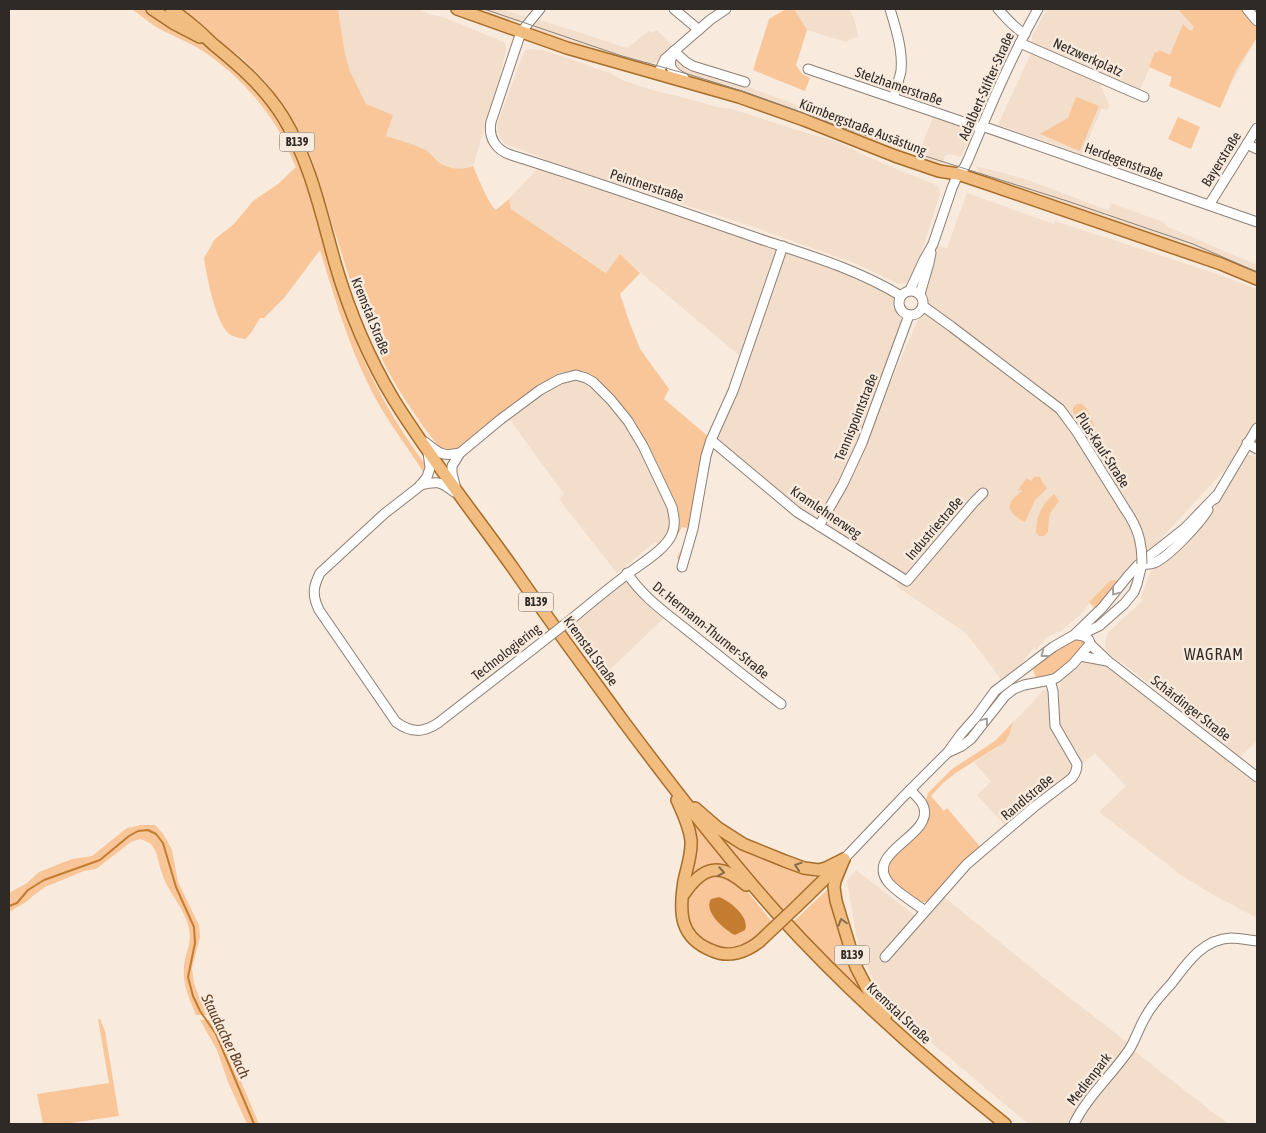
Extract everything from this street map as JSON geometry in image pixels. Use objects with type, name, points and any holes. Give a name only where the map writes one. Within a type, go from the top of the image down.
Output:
[{"type":"main road","name":"Kremstal Straße","points":[[152,9],[173,23],[215,45]]},
{"type":"main road","name":"Kremstal Straße","points":[[171,9],[232,59],[258,84],[281,114],[300,148],[344,292],[362,338],[386,387],[418,436],[562,638],[672,786],[730,859],[777,913],[842,981],[906,1040],[1005,1124]]},
{"type":"main road","name":"Kürnbergstraße Ausästung","points":[[457,9],[575,50],[739,98],[804,120],[895,156],[939,171],[958,174],[1222,264],[1257,279]]},
{"type":"main road","name":"B139","points":[[672,786],[725,832],[743,844],[764,854],[812,870],[826,868],[844,859]]},
{"type":"main road","name":"B139","points":[[672,786],[686,819],[691,840],[690,860],[684,881],[681,911],[684,924],[692,938],[706,949],[732,954],[747,950],[759,942],[844,859]]},
{"type":"main road","name":"B139","points":[[844,859],[834,887],[836,901],[852,955],[869,992],[906,1040]]},
{"type":"main road","name":"B139","points":[[683,895],[701,874],[721,870],[735,876],[777,913]]},
{"type":"street","points":[[520,32],[540,9]]},
{"type":"street","points":[[674,9],[699,30]]},
{"type":"street","points":[[658,74],[665,59],[726,9]]},
{"type":"street","points":[[890,9],[899,42],[901,61],[900,76],[893,98]]},
{"type":"street","points":[[998,9],[1008,21],[1025,34]]},
{"type":"street","name":"Adalbert-Stifter-Straße","points":[[915,292],[929,263],[932,244],[958,174],[968,160],[1020,43],[1038,9]]},
{"type":"street","points":[[1247,9],[1257,21]]},
{"type":"street","name":"Peintnerstraße","points":[[520,32],[491,122],[490,133],[492,139],[504,153],[638,196],[829,262],[885,286],[901,296]]},
{"type":"street","name":"Netzwerkplatz","points":[[1020,43],[1144,97]]},
{"type":"street","points":[[674,51],[693,66],[745,82]]},
{"type":"street","points":[[674,51],[670,59],[671,69],[674,73],[695,84]]},
{"type":"street","name":"Stelzhamerstraße","points":[[808,68],[982,127]]},
{"type":"street","name":"Herdegenstraße","points":[[982,127],[1257,222]]},
{"type":"street","name":"Bayerstraße","points":[[1209,205],[1257,128]]},
{"type":"street","points":[[1247,144],[1257,149]]},
{"type":"street","points":[[682,567],[693,529],[706,456],[711,440],[733,391],[783,246]]},
{"type":"street","points":[[915,292],[923,300],[923,306],[919,312],[909,315],[900,308],[899,300],[904,293],[915,292]]},
{"type":"street","name":"Plus-Kauf-Straße","points":[[923,306],[1060,409],[1069,420],[1135,524],[1142,546],[1142,564],[1137,584],[1130,598],[1099,626]]},
{"type":"street","name":"Tennispointstraße","points":[[819,526],[843,484],[862,443],[909,315]]},
{"type":"street","name":"Technologiering","points":[[428,450],[430,468],[427,477],[420,486],[384,514],[320,573],[315,584],[314,594],[319,610],[396,722],[404,728],[412,730],[430,728],[438,723],[532,650],[627,573],[659,550],[668,541],[674,526],[674,517],[668,496],[633,429],[611,400],[593,382],[586,378],[576,375],[550,383],[460,452]]},
{"type":"street","points":[[1142,564],[1152,564],[1162,558],[1198,525],[1210,509],[1257,428]]},
{"type":"street","points":[[418,436],[442,454],[450,455],[460,452]]},
{"type":"street","name":"Kramlehnerweg","points":[[711,440],[797,512],[907,581]]},
{"type":"street","points":[[1247,444],[1257,449]]},
{"type":"street","points":[[457,490],[452,466],[460,452]]},
{"type":"street","points":[[420,486],[433,482],[442,483],[465,501]]},
{"type":"street","name":"Industriestraße","points":[[907,581],[983,493]]},
{"type":"street","points":[[1077,635],[1138,566],[1185,528],[1216,496]]},
{"type":"street","name":"Dr. Hermann-Thurner-Straße","points":[[627,573],[633,582],[655,604],[781,704]]},
{"type":"street","points":[[844,859],[948,752],[995,691],[1053,647],[1099,626]]},
{"type":"street","points":[[948,752],[962,746],[971,738],[1005,696],[1018,687],[1050,680],[1062,674],[1080,656],[1099,626]]},
{"type":"street","points":[[1077,635],[1086,637],[1090,643]]},
{"type":"street","name":"Schärdinger Straße","points":[[1090,643],[1108,661],[1257,777]]},
{"type":"street","name":"Schärdinger Straße","points":[[1080,656],[1108,661]]},
{"type":"street","points":[[1029,665],[1030,675],[1038,682]]},
{"type":"street","name":"Randlstraße","points":[[885,957],[967,864],[1076,773],[1077,764],[1055,726],[1053,691],[1050,680]]},
{"type":"street","points":[[910,790],[922,802],[925,814],[924,820],[887,859],[884,870],[888,881],[925,911]]},
{"type":"street","name":"Medienpark","points":[[1074,1124],[1080,1112],[1136,1039],[1146,1015],[1191,958],[1210,943],[1229,938],[1257,941]]},
{"type":"shaded area","points":[[132,9],[144,9],[212,50],[265,99],[282,125],[303,173],[332,275],[357,344],[387,406],[425,464],[424,473],[381,408],[362,371],[339,311],[320,250],[284,298],[264,318],[260,318],[245,339],[229,334],[224,328],[212,298],[204,258],[215,239],[234,224],[253,201],[278,184],[296,167],[274,123],[240,81],[209,55],[153,25]]},
{"type":"shaded area","points":[[178,9],[338,9],[345,54],[350,71],[366,104],[393,115],[386,136],[423,149],[440,163],[449,167],[463,168],[473,166],[496,210],[509,199],[511,209],[606,273],[620,254],[640,273],[620,294],[640,349],[669,389],[664,399],[710,438],[697,484],[682,561],[679,562],[677,557],[685,544],[687,528],[682,527],[674,541],[666,546],[677,533],[680,522],[678,507],[648,444],[629,416],[591,374],[577,370],[559,373],[494,419],[455,450],[445,451],[439,447],[402,395],[375,345],[351,283],[310,154],[281,102],[265,81],[243,59]]},
{"type":"shaded area","points":[[338,9],[417,9],[443,17],[504,42],[506,46],[505,54],[498,85],[473,166],[457,170],[435,160],[429,152],[386,136],[393,115],[366,104],[350,71],[345,54]]},
{"type":"shaded area","points":[[474,9],[502,9],[526,17],[518,22]]},
{"type":"shaded area","points":[[786,9],[794,9],[807,30],[796,65],[802,74],[810,78],[805,91],[753,70],[769,19]]},
{"type":"shaded area","points":[[794,9],[849,9],[855,21],[858,36],[846,42],[807,30]]},
{"type":"shaded area","points":[[1047,9],[1243,9],[1257,25],[1257,38],[1233,80],[1220,108],[1169,86],[1172,77],[1150,67],[1139,92],[1032,43],[1032,36]]},
{"type":"shaded area","points":[[1178,9],[1242,9],[1257,26],[1257,37],[1236,70],[1220,108],[1169,86],[1172,77],[1149,67],[1155,52],[1157,53],[1159,50],[1170,55],[1183,24],[1192,31],[1194,27]]},
{"type":"shaded area","points":[[537,19],[627,48],[649,31],[652,33],[657,30],[674,47],[657,62],[649,64],[597,52],[535,31],[533,24]]},
{"type":"shaded area","points":[[526,50],[544,50],[652,90],[717,107],[732,109],[838,142],[934,184],[939,188],[940,194],[910,281],[902,284],[897,283],[854,263],[754,227],[548,161],[505,144],[499,136],[497,125],[523,54]]},
{"type":"shaded area","points":[[1032,51],[1099,81],[1109,105],[1107,110],[1102,108],[1082,154],[998,125]]},
{"type":"shaded area","points":[[676,57],[692,66],[800,106],[921,147],[934,115],[974,129],[962,155],[960,157],[951,154],[945,155],[942,166],[798,113],[680,73],[676,69],[674,62]]},
{"type":"shaded area","points":[[1076,97],[1099,106],[1080,151],[1040,134],[1068,118]]},
{"type":"shaded area","points":[[1178,117],[1200,127],[1191,149],[1168,139]]},
{"type":"shaded area","points":[[976,166],[1022,178],[1108,210],[1111,203],[1163,222],[1168,227],[1257,265],[1257,274],[1163,238],[982,175]]},
{"type":"shaded area","points":[[538,168],[779,249],[742,358],[620,255],[607,273],[511,209],[509,199]]},
{"type":"shaded area","points":[[967,193],[1054,224],[1055,221],[1257,289],[1257,423],[1243,450],[1098,607],[1092,600],[1081,614],[1061,631],[1047,637],[1036,650],[1034,647],[1005,686],[965,632],[896,586],[903,576],[828,530],[827,520],[853,477],[885,395],[926,301],[922,291],[938,246],[947,248]]},
{"type":"shaded area","points":[[785,250],[861,279],[887,292],[895,301],[901,320],[901,327],[860,439],[822,512],[816,516],[809,515],[801,510],[719,441],[716,435]]},
{"type":"shaded area","points":[[576,379],[589,384],[602,395],[629,428],[667,502],[670,516],[670,527],[666,538],[658,545],[655,542],[617,573],[559,499],[564,494],[508,417],[551,389]]},
{"type":"shaded area","points":[[1076,404],[1083,405],[1090,415],[1102,457],[1073,412]]},
{"type":"shaded area","points":[[1247,455],[1257,458],[1257,741],[1240,757],[1112,656],[1105,646],[1109,632],[1142,601],[1141,598],[1150,573],[1188,539],[1208,517]]},
{"type":"shaded area","points":[[1034,477],[1040,477],[1047,488],[1035,500],[1025,522],[1014,515],[1010,504],[1022,491],[1017,491],[1027,478],[1031,481]]},
{"type":"shaded area","points":[[1054,494],[1059,501],[1049,517],[1048,532],[1044,536],[1039,536],[1036,532],[1036,526],[1039,516],[1043,506]]},
{"type":"shaded area","points":[[632,577],[664,618],[602,677],[566,630]]},
{"type":"shaded area","points":[[1110,581],[1118,581],[1106,600],[1096,610],[1089,602]]},
{"type":"shaded area","points":[[1077,639],[1083,640],[1083,647],[1062,669],[1048,677],[1035,676],[1033,669],[1041,660]]},
{"type":"shaded area","points":[[1088,661],[1106,666],[1257,782],[1257,918],[1184,877],[1099,812],[1126,786],[1095,753],[1082,764],[1076,750],[1059,726],[1056,709],[1059,708],[1059,687],[1061,681]]},
{"type":"shaded area","points":[[1044,690],[1047,690],[1049,694],[1051,719],[1074,763],[1073,772],[1007,828],[977,795],[991,782],[974,762],[997,748],[1010,733],[1013,722]]},
{"type":"shaded area","points":[[1013,722],[1005,742],[957,772],[931,796],[944,811],[947,808],[982,849],[954,872],[930,900],[919,902],[893,881],[889,874],[889,862],[926,824],[929,809],[926,800],[928,793],[952,769],[995,741]]},
{"type":"shaded area","points":[[691,820],[732,869],[719,865],[709,865],[700,869],[690,878],[695,849]]},
{"type":"shaded area","points":[[155,825],[164,835],[172,850],[178,882],[199,925],[200,937],[192,968],[194,983],[200,1000],[209,1015],[196,1015],[189,998],[185,986],[184,973],[190,940],[189,929],[184,914],[168,887],[151,844],[140,839],[131,842],[96,869],[84,871],[45,887],[9,912],[9,893],[27,883],[39,872],[72,859],[92,856],[127,828]]},
{"type":"shaded area","points":[[712,827],[813,876],[817,879],[782,910]]},
{"type":"shaded area","points":[[856,870],[922,921],[943,896],[1127,1042],[1138,1054],[1228,1124],[1029,1124],[1026,1122],[902,1018],[873,980],[859,950],[847,881]]},
{"type":"shaded area","points":[[712,875],[732,878],[747,891],[772,922],[757,937],[746,944],[725,948],[716,946],[699,937],[693,929],[687,909],[689,895],[695,885]]},
{"type":"shaded area","points":[[829,888],[874,1004],[793,922]]},
{"type":"shaded area","points":[[719,897],[728,902],[742,915],[746,925],[745,930],[735,935],[716,920],[709,904],[711,899]]},
{"type":"shaded area","points":[[98,1019],[100,1019],[105,1031],[119,1116],[64,1124],[43,1124],[37,1094],[109,1083]]},
{"type":"shaded area","points":[[200,1020],[215,1020],[259,1124],[247,1124],[228,1082],[217,1050]]},
{"type":"waterway","name":"Staudacher Bach","points":[[9,906],[17,903],[28,890],[44,880],[100,860],[138,831],[148,830],[156,834],[163,843],[176,887],[194,927],[195,943],[188,977],[193,996],[200,1011],[216,1034],[254,1124]]},
{"type":"tram line","points":[[484,9],[622,56],[745,92],[906,150],[1067,201],[1193,244],[1257,272]]},
{"type":"district","name":"WAGRAM","points":[[1214,654]]}]
